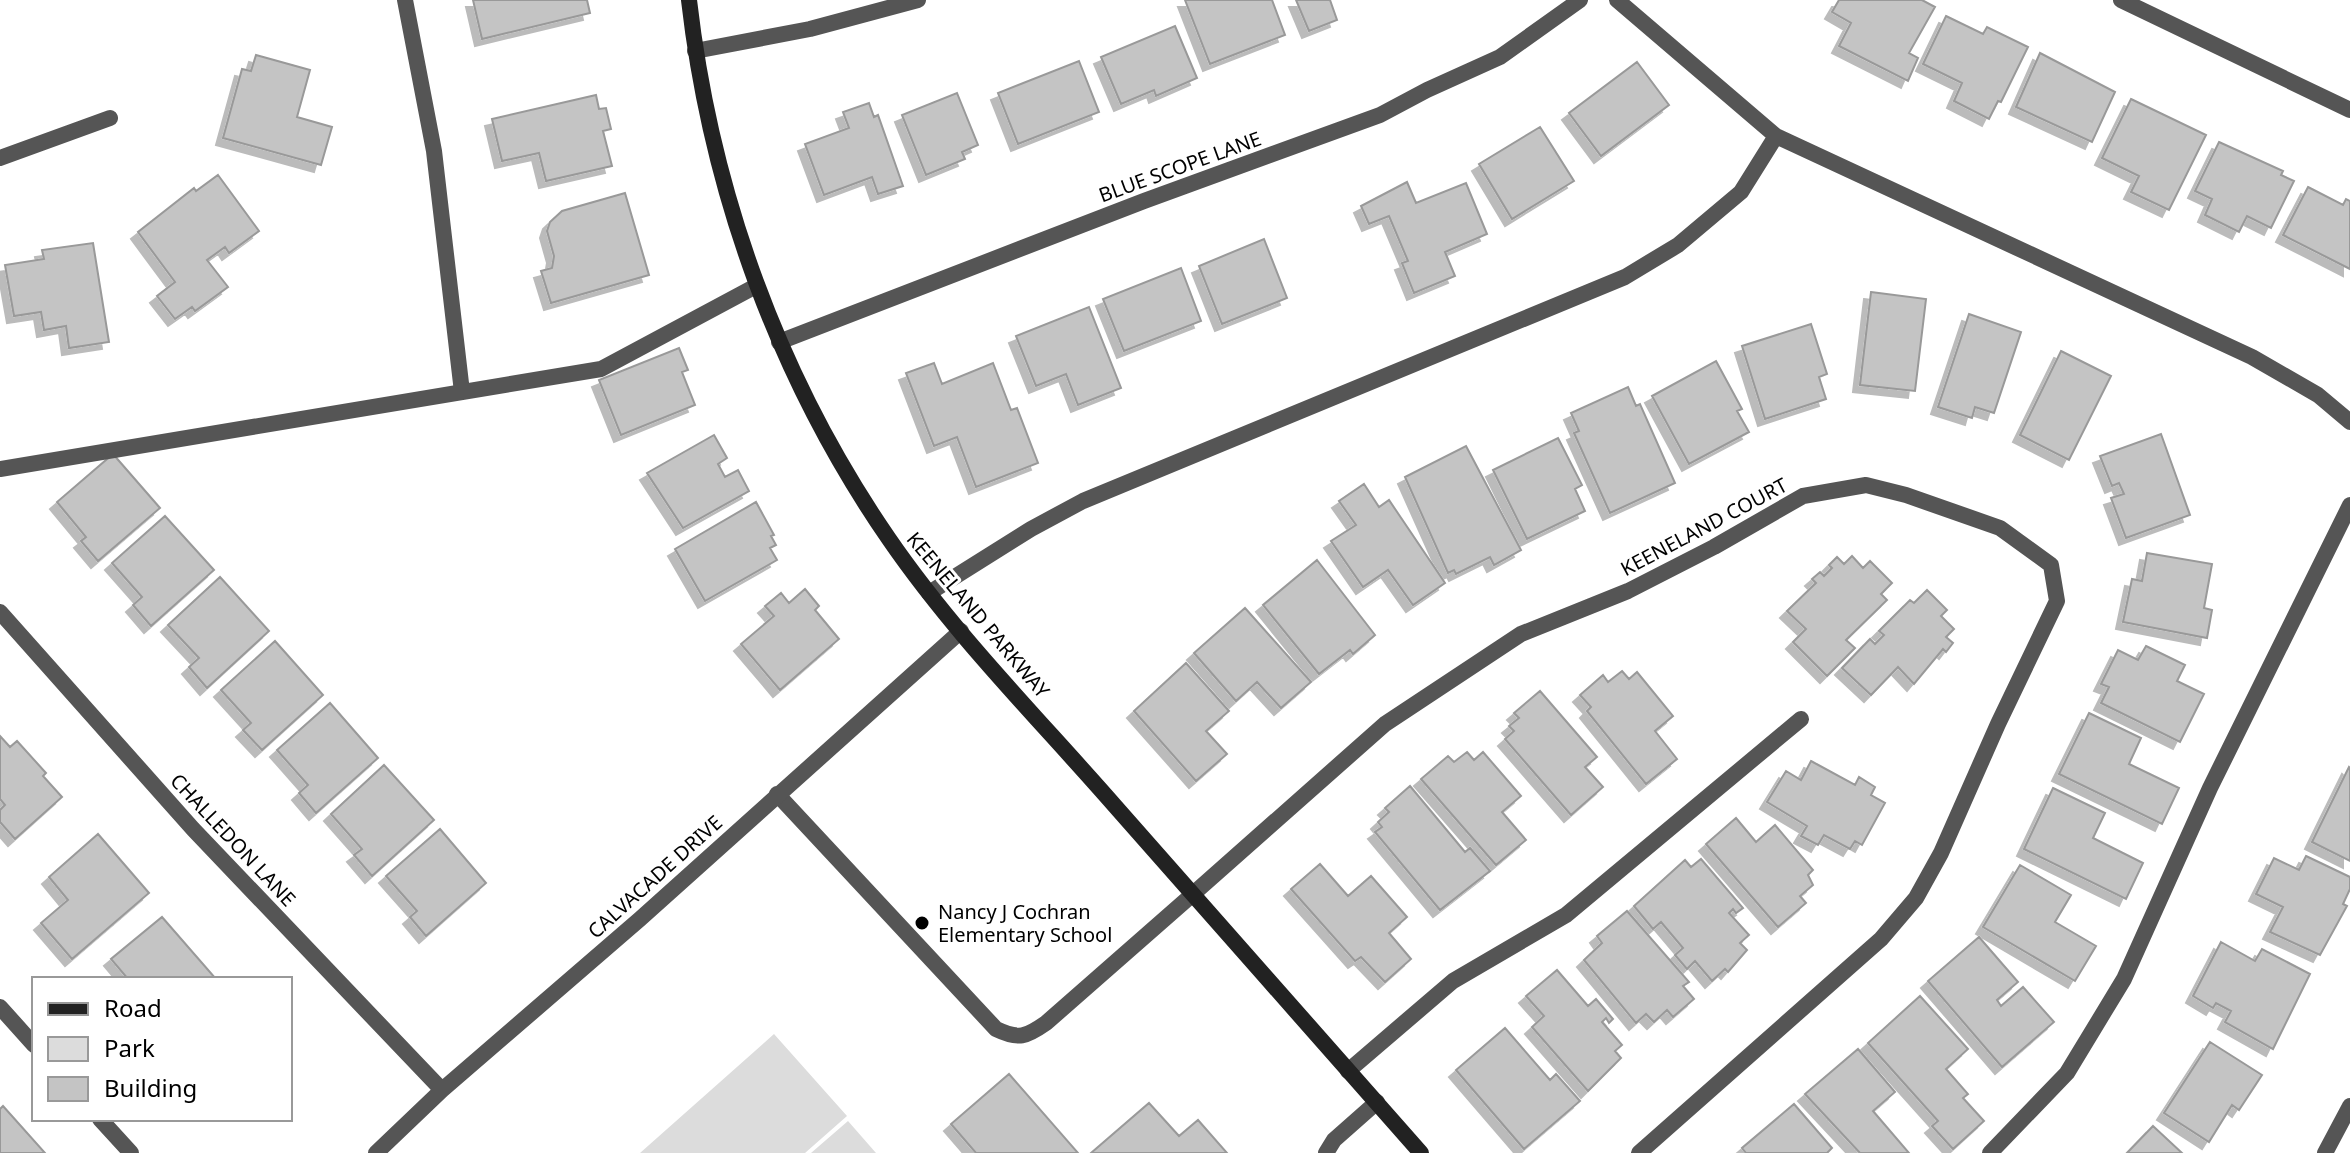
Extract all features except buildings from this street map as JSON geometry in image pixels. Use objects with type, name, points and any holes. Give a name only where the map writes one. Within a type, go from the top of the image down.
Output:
[{"type":"street","points":[[405,0],[434,151],[462,392]]},
{"type":"street","name":"KEENELAND PARKWAY","points":[[689,0],[695,51],[718,159],[756,286],[821,428],[888,539],[961,631],[1421,1153]]},
{"type":"street","points":[[695,51],[810,29],[918,0]]},
{"type":"street","name":"BLUE SCOPE LANE","points":[[779,342],[1144,201],[1380,115],[1500,57],[1580,0]]},
{"type":"street","points":[[1617,0],[1776,136],[2252,357],[2318,395],[2350,422]]},
{"type":"street","points":[[2121,0],[2350,110]]},
{"type":"street","points":[[0,158],[110,118]]},
{"type":"street","points":[[929,593],[1031,529],[1083,501],[1625,277],[1678,245],[1741,192],[1776,136]]},
{"type":"street","points":[[0,469],[601,369],[756,286]]},
{"type":"street","name":"KEENELAND COURT","points":[[777,794],[996,1029],[1011,1036],[1028,1035],[1046,1023],[1385,724],[1521,634],[1628,591],[1803,496],[1866,485],[1906,495],[2000,528],[2051,565],[2057,601],[1941,853],[1916,898],[1881,939],[1639,1153]]},
{"type":"street","points":[[1990,1153],[2067,1073],[2124,979],[2210,788],[2350,505]]},
{"type":"street","name":"CHALLEDON LANE","points":[[0,612],[193,829],[442,1090]]},
{"type":"street","name":"CALVACADE DRIVE","points":[[376,1153],[442,1090],[640,919],[961,631]]},
{"type":"street","points":[[1348,1071],[1453,981],[1566,915],[1801,719]]},
{"type":"street","points":[[0,1007],[32,1043]]},
{"type":"street","points":[[1326,1153],[1334,1140],[1377,1102]]},
{"type":"street","points":[[2325,1153],[2350,1106]]},
{"type":"street","points":[[102,1121],[131,1153]]},
{"type":"green space","points":[[774,1034],[847,1116],[805,1153],[640,1153]]},
{"type":"green space","points":[[848,1121],[876,1153],[811,1153]]},
{"type":"place","name":"Nancy J Cochran Elementary School","points":[[922,923]]}]
